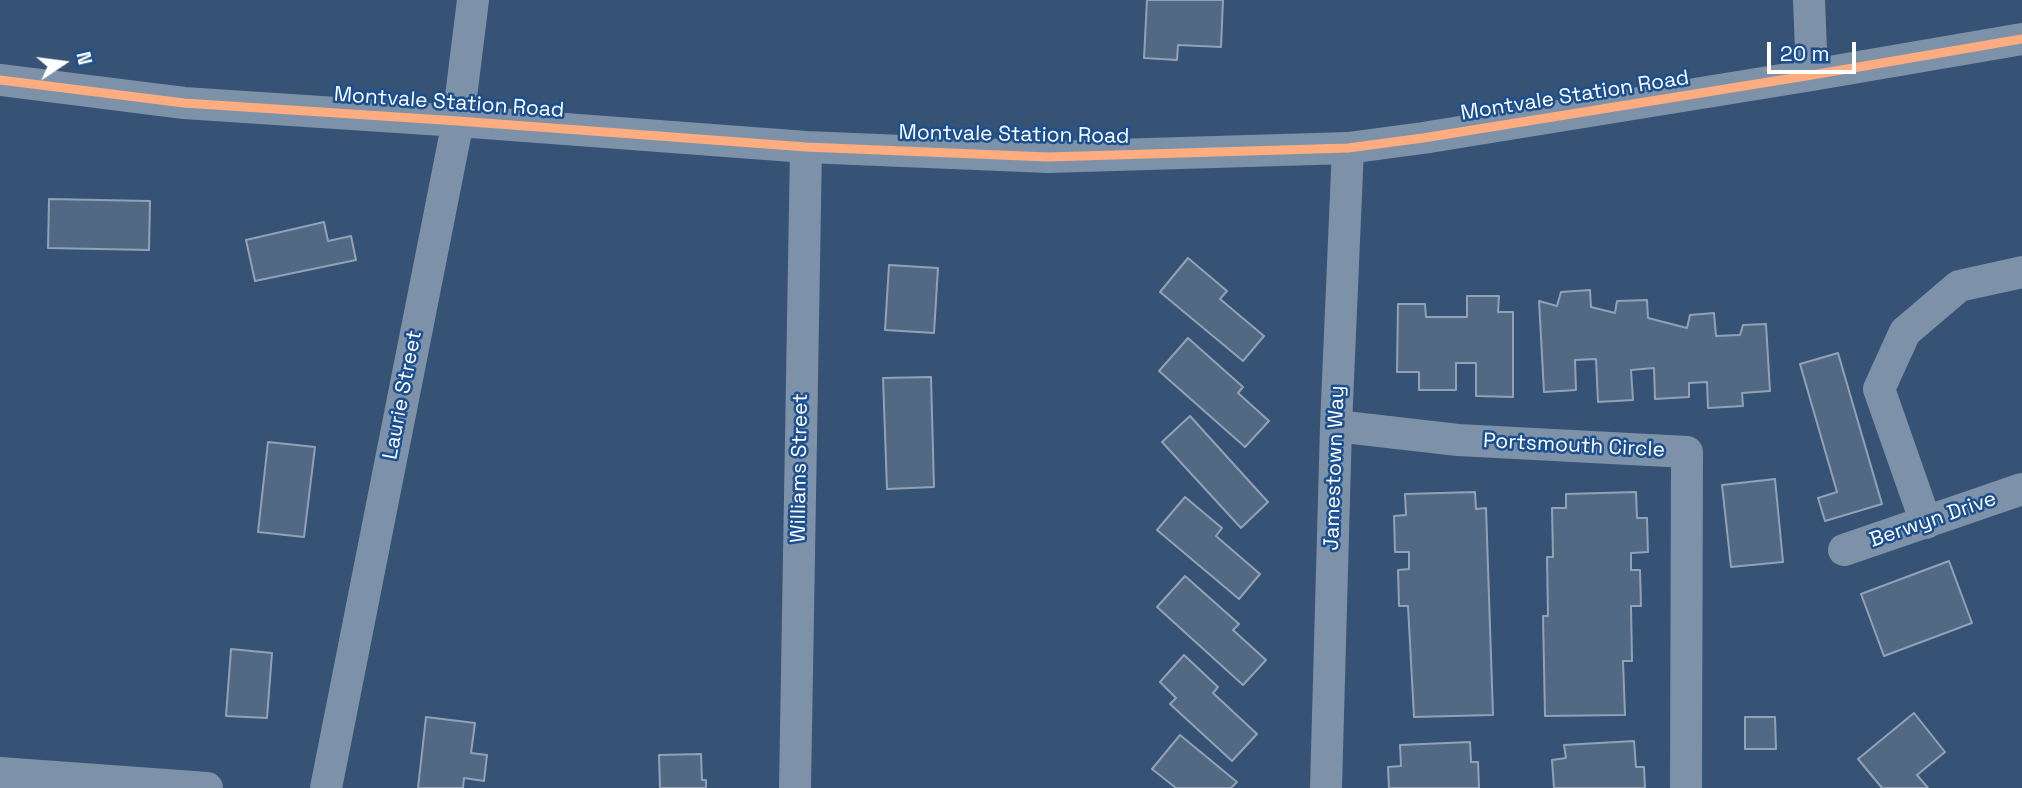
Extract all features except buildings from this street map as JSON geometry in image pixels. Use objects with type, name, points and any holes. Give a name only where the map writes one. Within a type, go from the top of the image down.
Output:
[{"type":"street","name":"Laurie Street","points":[[326,788],[458,121],[473,0]]},
{"type":"street","points":[[1809,0],[1812,75]]},
{"type":"street","name":"Montvale Station Road","points":[[0,80],[184,103],[806,147],[1048,157],[1348,148],[1436,136],[2022,39]]},
{"type":"street","name":"Williams Street","points":[[794,788],[806,147]]},
{"type":"street","name":"Jamestown Way","points":[[1326,788],[1336,426],[1348,148]]},
{"type":"street","points":[[1926,523],[1879,389],[1905,332],[1959,286],[2022,272]]},
{"type":"street","name":"Portsmouth Circle","points":[[1336,426],[1458,440],[1687,452],[1686,788]]},
{"type":"street","name":"Berwyn Drive","points":[[1844,550],[2022,489]]},
{"type":"street","points":[[0,773],[207,788]]},
{"type":"cycle path","points":[[0,80],[184,103],[806,147],[1048,157],[1348,148],[1423,138],[2022,39]]}]
